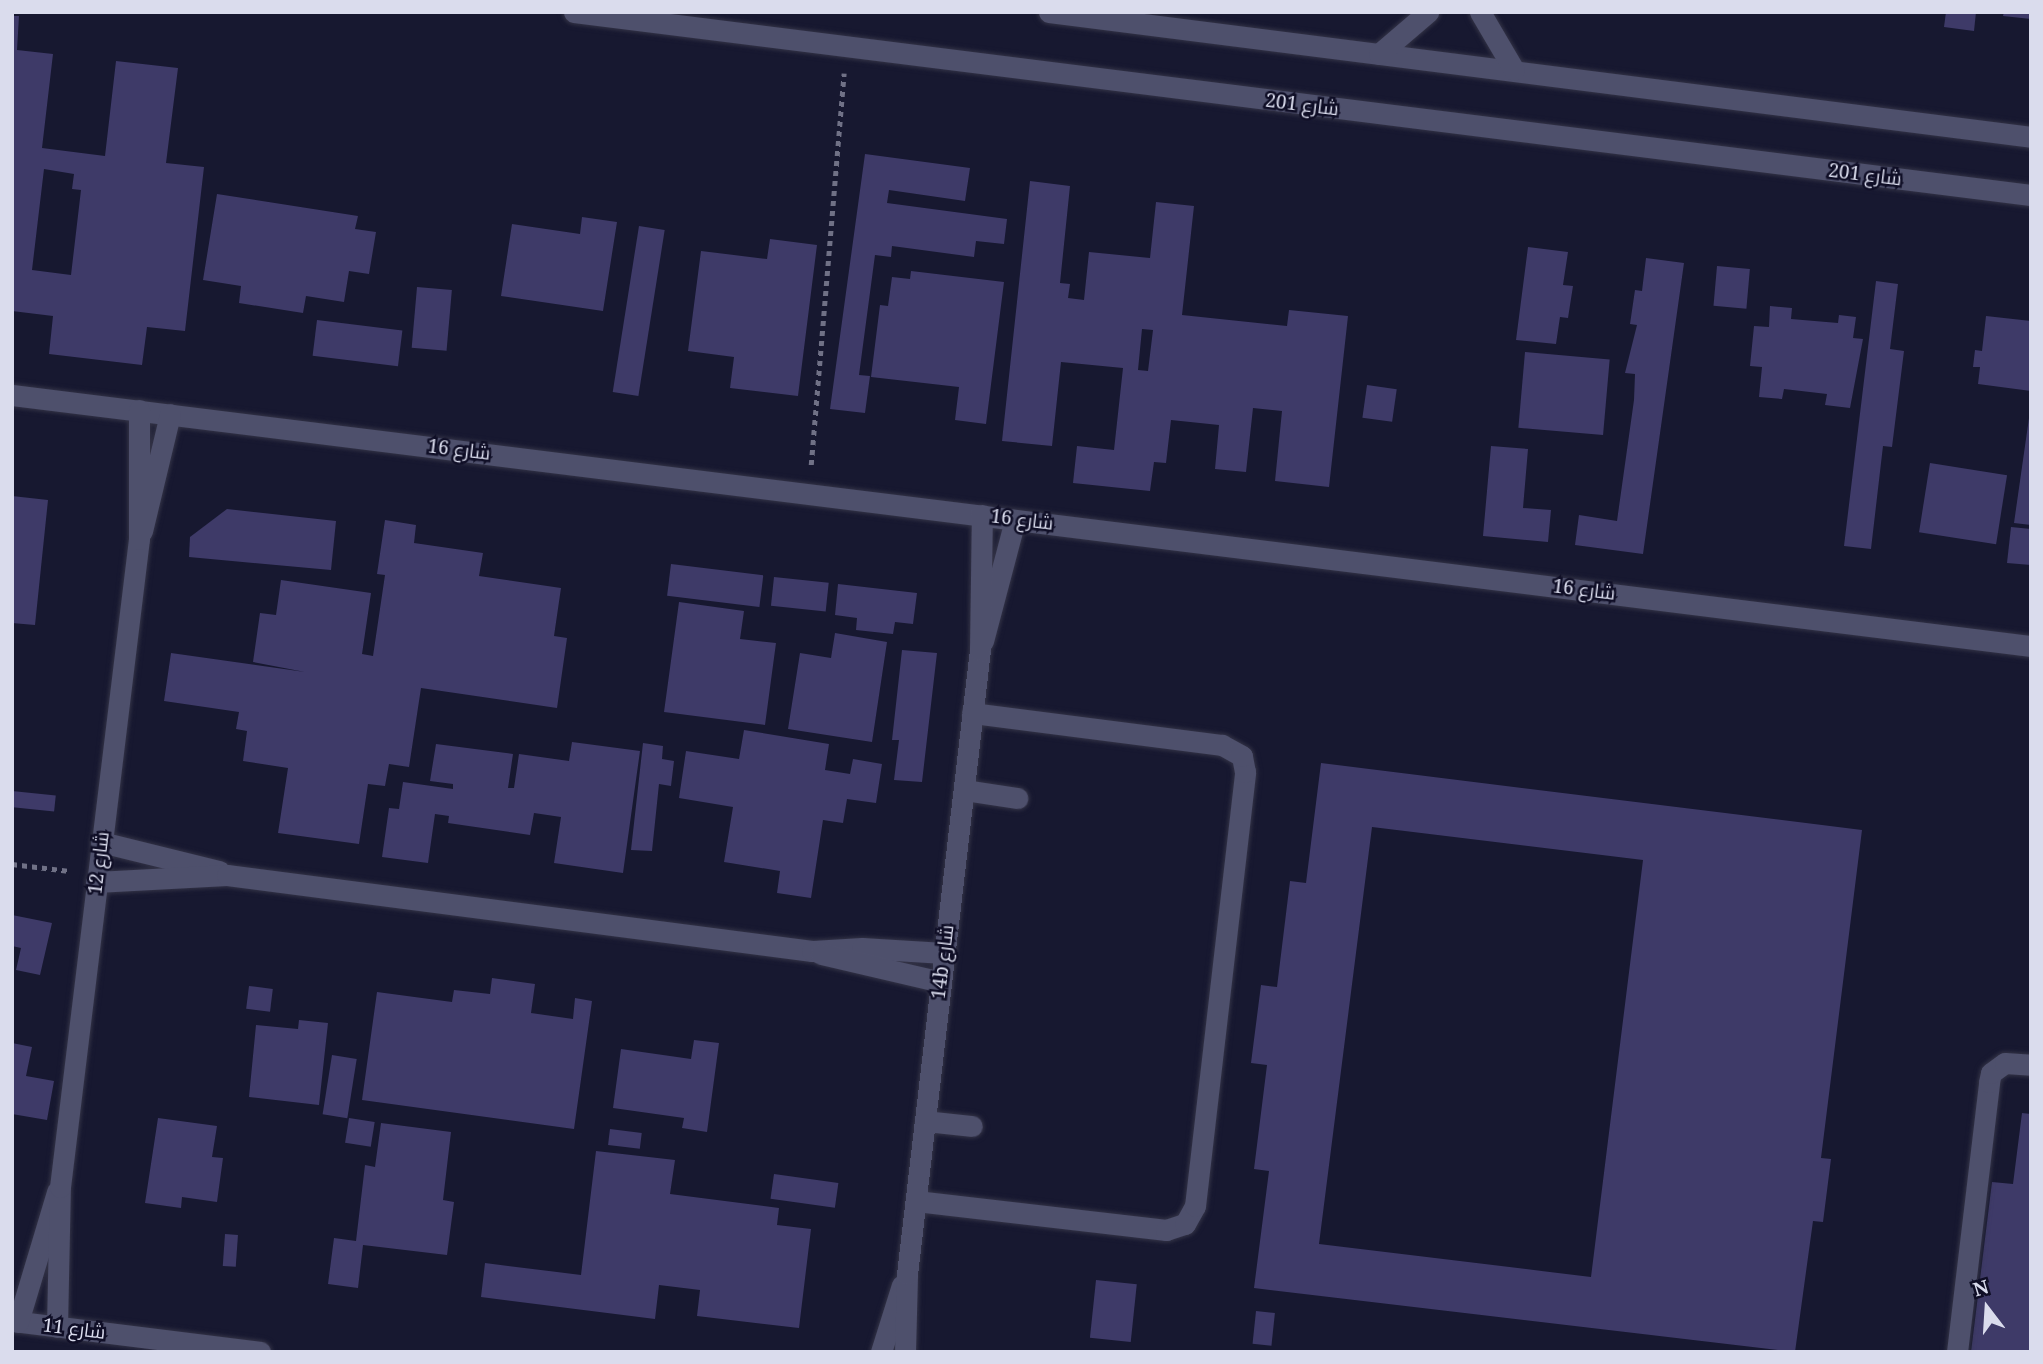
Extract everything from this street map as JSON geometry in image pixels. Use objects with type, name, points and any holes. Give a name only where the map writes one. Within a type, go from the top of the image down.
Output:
[{"type":"street","name":"شارع 201","points":[[574,12],[2031,195]]},
{"type":"street","points":[[1049,12],[2031,137]]},
{"type":"street","points":[[1379,54],[1428,12]]},
{"type":"street","points":[[1480,12],[1514,70]]},
{"type":"street","name":"شارع 16","points":[[12,395],[2031,646]]},
{"type":"street","name":"شارع 12","points":[[57,1327],[60,1187],[139,539],[139,411]]},
{"type":"street","name":"شارع 12","points":[[139,539],[154,494],[170,414]]},
{"type":"street","name":"14b شارع","points":[[905,1352],[907,1274],[980,650],[982,515]]},
{"type":"street","name":"14b شارع","points":[[980,650],[1015,520]]},
{"type":"street","points":[[916,1201],[1166,1230],[1185,1224],[1196,1192],[1245,772],[1242,756],[1222,745],[972,713]]},
{"type":"street","points":[[964,790],[1017,798]]},
{"type":"street","points":[[101,842],[227,875],[813,951],[944,953]]},
{"type":"street","points":[[97,878],[227,875]]},
{"type":"street","points":[[813,951],[857,966],[941,982]]},
{"type":"street","points":[[1957,1352],[1989,1082],[2005,1063],[2031,1065]]},
{"type":"street","points":[[925,1121],[972,1126]]},
{"type":"street","name":"شارع 12","points":[[15,1322],[60,1187]]},
{"type":"street","name":"14b شارع","points":[[881,1352],[907,1274]]},
{"type":"street","name":"شارع 11","points":[[15,1322],[260,1352]]},
{"type":"path","points":[[809,494],[846,48]]},
{"type":"path","points":[[12,864],[97,878]]},
{"type":"building","points":[[1946,12],[1976,12],[1974,31],[1944,27]]},
{"type":"building","points":[[2004,12],[2031,12],[2031,19],[2003,16]]},
{"type":"building","points":[[12,16],[19,16],[17,50],[53,54],[42,148],[105,156],[116,61],[178,68],[166,163],[204,167],[185,331],[147,327],[142,365],[49,354],[53,316],[12,311]],"holes":[[[44,169],[74,174],[72,189],[81,190],[71,275],[32,270]]]},
{"type":"building","points":[[865,154],[970,168],[965,201],[889,190],[887,203],[1007,219],[1004,244],[976,241],[974,257],[892,246],[891,257],[875,255],[859,375],[870,376],[865,413],[830,409]]},
{"type":"building","points":[[1030,181],[1070,186],[1060,283],[1070,284],[1068,298],[1084,300],[1089,252],[1150,258],[1156,202],[1194,206],[1182,315],[1287,326],[1289,310],[1348,316],[1329,487],[1275,481],[1282,411],[1253,408],[1246,472],[1215,469],[1219,425],[1171,420],[1166,463],[1154,462],[1150,491],[1073,483],[1077,446],[1114,450],[1123,368],[1061,362],[1052,446],[1002,441]],"holes":[[[1142,329],[1153,330],[1148,371],[1138,370]]]},
{"type":"building","points":[[217,194],[358,216],[355,229],[376,232],[369,274],[349,271],[344,302],[306,296],[303,313],[239,303],[241,286],[203,280]]},
{"type":"building","points":[[582,217],[617,222],[603,311],[501,296],[512,224],[580,234]]},
{"type":"building","points":[[639,226],[665,230],[638,396],[613,392]]},
{"type":"building","points":[[770,239],[817,245],[798,396],[730,388],[734,357],[688,351],[701,251],[767,259]]},
{"type":"building","points":[[1528,247],[1568,252],[1563,285],[1573,286],[1568,318],[1560,317],[1556,344],[1516,340]]},
{"type":"building","points":[[1646,258],[1684,263],[1643,554],[1575,545],[1579,515],[1617,521],[1634,400],[1635,374],[1625,373],[1637,325],[1630,324],[1635,290],[1642,291]]},
{"type":"building","points":[[1717,266],[1750,269],[1746,309],[1714,306]]},
{"type":"building","points":[[911,271],[1004,282],[986,424],[955,420],[959,387],[871,377],[880,305],[888,306],[892,277],[910,279]]},
{"type":"building","points":[[1876,281],[1898,284],[1890,349],[1904,351],[1892,447],[1883,446],[1871,549],[1844,546]]},
{"type":"building","points":[[417,287],[452,290],[447,351],[412,348]]},
{"type":"building","points":[[1770,306],[1792,308],[1791,319],[1838,323],[1839,315],[1856,317],[1853,338],[1863,339],[1850,408],[1825,405],[1827,394],[1784,389],[1782,399],[1759,397],[1762,367],[1750,366],[1754,326],[1769,327]]},
{"type":"building","points":[[1986,316],[2031,321],[2031,391],[1978,384],[1980,367],[1973,367],[1975,350],[1982,351]]},
{"type":"building","points":[[317,320],[402,330],[398,366],[313,356]]},
{"type":"building","points":[[1525,352],[1610,359],[1603,435],[1518,428]]},
{"type":"building","points":[[1367,385],[1397,389],[1392,422],[1362,418]]},
{"type":"building","points":[[2031,404],[2031,525],[2014,523]]},
{"type":"building","points":[[1491,446],[1528,449],[1523,508],[1551,510],[1548,542],[1483,536]]},
{"type":"building","points":[[1930,463],[2007,475],[1996,544],[1919,532]]},
{"type":"building","points":[[12,496],[48,500],[35,625],[12,623]]},
{"type":"building","points":[[227,509],[336,521],[331,570],[189,557],[190,537]]},
{"type":"building","points":[[385,520],[416,525],[414,543],[483,553],[479,576],[561,588],[554,636],[567,638],[557,708],[421,688],[409,767],[389,764],[385,786],[368,784],[359,844],[278,833],[288,768],[243,761],[247,731],[236,729],[239,712],[164,701],[171,653],[305,672],[253,662],[260,613],[276,615],[281,580],[371,593],[362,654],[373,656],[385,575],[377,574]]},
{"type":"building","points":[[2011,527],[2031,529],[2031,565],[2007,563]]},
{"type":"building","points":[[671,564],[763,575],[759,607],[667,596]]},
{"type":"building","points":[[774,577],[829,583],[826,612],[771,606]]},
{"type":"building","points":[[838,584],[917,593],[913,624],[895,622],[893,634],[856,630],[857,618],[835,615]]},
{"type":"building","points":[[679,602],[744,611],[740,639],[776,643],[765,725],[664,712]]},
{"type":"building","points":[[835,633],[887,642],[872,742],[788,729],[800,653],[831,658]]},
{"type":"building","points":[[902,650],[937,653],[922,782],[894,780],[899,740],[892,740]]},
{"type":"building","points":[[744,730],[829,744],[825,770],[850,774],[853,759],[882,764],[876,803],[847,799],[843,823],[823,820],[811,898],[777,893],[780,871],[724,862],[733,807],[679,798],[686,751],[739,759]]},
{"type":"building","points":[[572,742],[640,751],[623,873],[554,863],[561,817],[534,813],[530,835],[448,823],[449,816],[435,814],[428,863],[382,857],[389,808],[399,809],[403,782],[453,789],[453,784],[430,781],[436,744],[513,754],[508,788],[514,788],[519,754],[569,761]]},
{"type":"building","points":[[643,743],[663,746],[662,759],[674,761],[671,786],[659,784],[652,851],[631,850]]},
{"type":"building","points":[[1321,763],[1862,830],[1821,1158],[1831,1159],[1823,1222],[1813,1221],[1795,1352],[1254,1288],[1269,1171],[1254,1169],[1267,1065],[1251,1063],[1261,985],[1277,987],[1290,881],[1306,883]],"holes":[[[1372,827],[1643,860],[1591,1277],[1319,1244]]]},
{"type":"building","points":[[12,791],[56,796],[54,812],[12,807]]},
{"type":"building","points":[[12,915],[52,923],[40,975],[16,970],[21,948],[12,946]]},
{"type":"building","points":[[492,978],[535,984],[531,1013],[573,1019],[575,998],[592,1001],[574,1129],[362,1100],[377,992],[452,1002],[454,990],[490,994]]},
{"type":"building","points":[[249,986],[273,989],[270,1012],[246,1009]]},
{"type":"building","points":[[299,1020],[328,1023],[319,1105],[249,1097],[256,1025],[298,1029]]},
{"type":"building","points":[[694,1040],[719,1043],[707,1132],[682,1128],[684,1118],[613,1108],[621,1049],[691,1059]]},
{"type":"building","points":[[12,1043],[32,1047],[26,1076],[54,1081],[47,1120],[12,1114]]},
{"type":"building","points":[[332,1055],[357,1059],[347,1118],[323,1114]]},
{"type":"building","points":[[2022,1113],[2031,1114],[2031,1352],[1971,1352],[1992,1182],[2013,1184]]},
{"type":"building","points":[[158,1118],[217,1126],[212,1157],[223,1158],[217,1202],[182,1197],[181,1208],[145,1203]]},
{"type":"building","points":[[349,1118],[375,1122],[371,1147],[345,1143]]},
{"type":"building","points":[[381,1123],[451,1132],[443,1200],[454,1202],[447,1255],[363,1245],[358,1288],[328,1284],[334,1238],[356,1241],[365,1165],[375,1167]]},
{"type":"building","points":[[610,1129],[642,1133],[640,1149],[608,1145]]},
{"type":"building","points":[[596,1151],[675,1160],[670,1194],[779,1208],[777,1225],[811,1229],[799,1328],[697,1316],[700,1290],[659,1285],[655,1319],[481,1297],[485,1263],[581,1275]]},
{"type":"building","points":[[774,1174],[838,1183],[835,1208],[771,1199]]},
{"type":"building","points":[[225,1234],[238,1235],[236,1267],[223,1266]]},
{"type":"building","points":[[1096,1280],[1137,1284],[1131,1342],[1090,1338]]},
{"type":"building","points":[[1256,1311],[1275,1313],[1271,1346],[1253,1344]]}]
